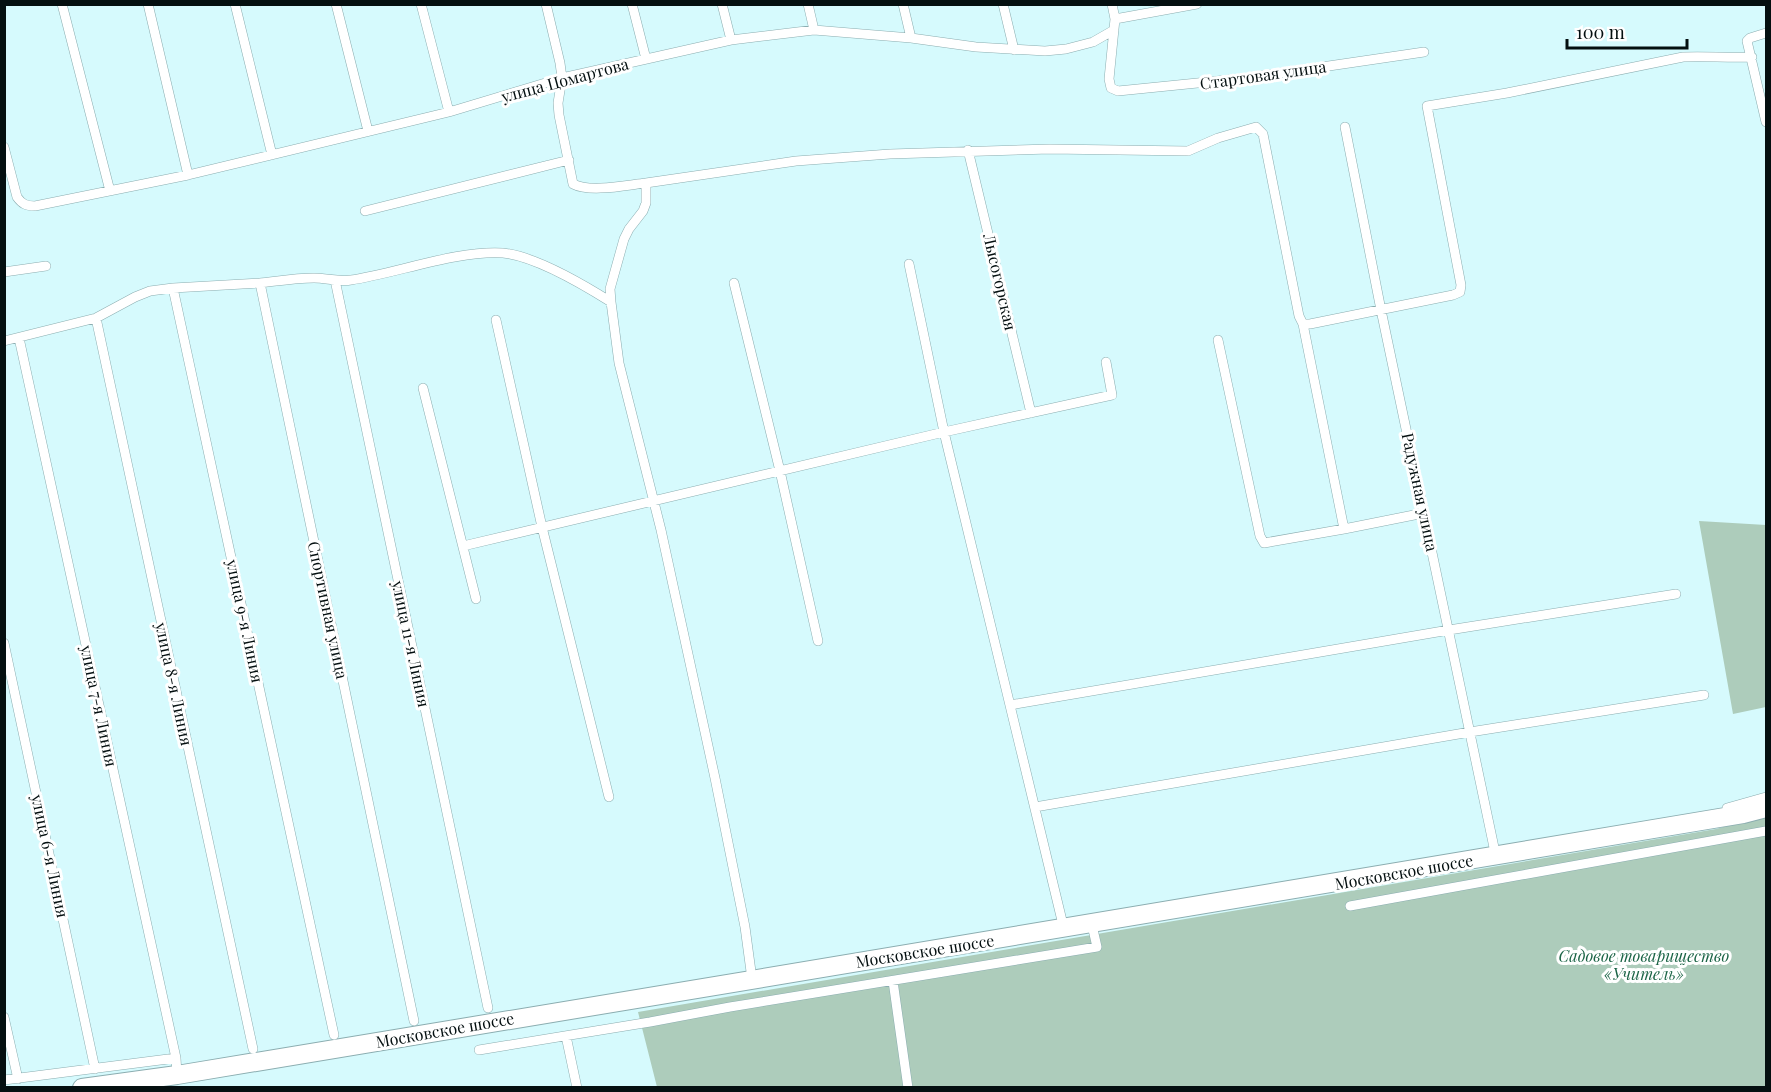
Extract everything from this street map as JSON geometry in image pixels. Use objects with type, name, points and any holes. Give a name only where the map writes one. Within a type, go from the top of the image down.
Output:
[{"type":"highway","name":"Московское шоссе","points":[[82,1088],[176,1067],[1092,925],[1495,853],[1743,814],[1767,808]]},
{"type":"street","points":[[62,4],[110,191]]},
{"type":"street","points":[[148,4],[189,175]]},
{"type":"street","points":[[235,4],[272,155]]},
{"type":"street","points":[[336,4],[368,132]]},
{"type":"street","points":[[422,4],[449,112]]},
{"type":"street","points":[[546,4],[562,78],[558,103],[573,184],[580,188],[646,183],[796,161],[890,154],[1050,149],[1188,151],[1218,138],[1256,127],[1263,134],[1344,529]]},
{"type":"street","points":[[632,4],[646,59]]},
{"type":"street","points":[[722,4],[731,40]]},
{"type":"street","points":[[808,4],[814,30]]},
{"type":"street","points":[[903,4],[911,38]]},
{"type":"street","points":[[1002,4],[1014,50]]},
{"type":"street","points":[[1112,4],[1115,24]]},
{"type":"street","name":"улица Цомартова","points":[[4,147],[15,192],[21,203],[35,206],[189,175],[449,112],[562,78],[731,40],[814,30],[1014,50],[1066,49],[1093,42],[1115,24],[1197,4]]},
{"type":"street","name":"Стартовая улица","points":[[1115,24],[1109,79],[1111,88],[1118,91],[1247,78],[1424,52]]},
{"type":"street","points":[[1767,33],[1747,41],[1767,122]]},
{"type":"street","points":[[1303,324],[1381,310],[1460,292],[1461,285],[1427,106],[1507,93],[1683,57],[1708,55],[1720,58],[1752,57]]},
{"type":"street","name":"Радужная улица","points":[[1345,126],[1381,310],[1495,853]]},
{"type":"street","name":"Лысогорская","points":[[968,150],[1031,413]]},
{"type":"street","points":[[365,211],[569,160]]},
{"type":"street","points":[[646,183],[646,203],[624,239],[610,289],[619,363],[661,530],[718,790],[745,927],[752,979]]},
{"type":"street","points":[[4,341],[96,318],[150,291],[297,278],[347,281],[486,253],[504,253],[537,263],[611,302]]},
{"type":"street","points":[[909,264],[944,432],[1064,929]]},
{"type":"street","points":[[4,272],[46,266]]},
{"type":"street","name":"улица 11-я Линия","points":[[335,280],[488,1008]]},
{"type":"street","name":"Спортивная улица","points":[[260,283],[414,1021]]},
{"type":"street","points":[[734,283],[780,471],[818,641]]},
{"type":"street","name":"улица 9-я Линия","points":[[173,288],[334,1035]]},
{"type":"street","name":"улица 8-я Линия","points":[[96,318],[253,1049]]},
{"type":"street","points":[[496,320],[542,527],[609,797]]},
{"type":"street","name":"улица 7-я Линия","points":[[19,338],[176,1067]]},
{"type":"street","points":[[1218,340],[1260,536],[1264,543],[1424,513]]},
{"type":"street","points":[[463,546],[944,432],[1112,395],[1106,362]]},
{"type":"street","points":[[423,388],[476,599]]},
{"type":"street","points":[[1010,705],[1449,630],[1676,594]]},
{"type":"street","name":"улица 6-я Линия","points":[[4,643],[95,1069]]},
{"type":"street","points":[[1035,807],[1470,732],[1704,695]]},
{"type":"street","points":[[1495,853],[1740,805],[1767,797]]},
{"type":"street","points":[[1350,906],[1767,831]]},
{"type":"street","points":[[479,1050],[1097,947],[1092,925]]},
{"type":"street","points":[[893,981],[908,1088]]},
{"type":"street","points":[[4,1017],[18,1079]]},
{"type":"street","points":[[566,1036],[577,1088]]},
{"type":"street","points":[[4,1080],[95,1069],[176,1067]]},
{"type":"green space","points":[[1699,521],[1766,525],[1766,707],[1733,714]]},
{"type":"green space","name":"Садовое товарищество «Учитель»","points":[[1766,815],[1766,1087],[657,1087],[638,1012],[1716,829]]}]
